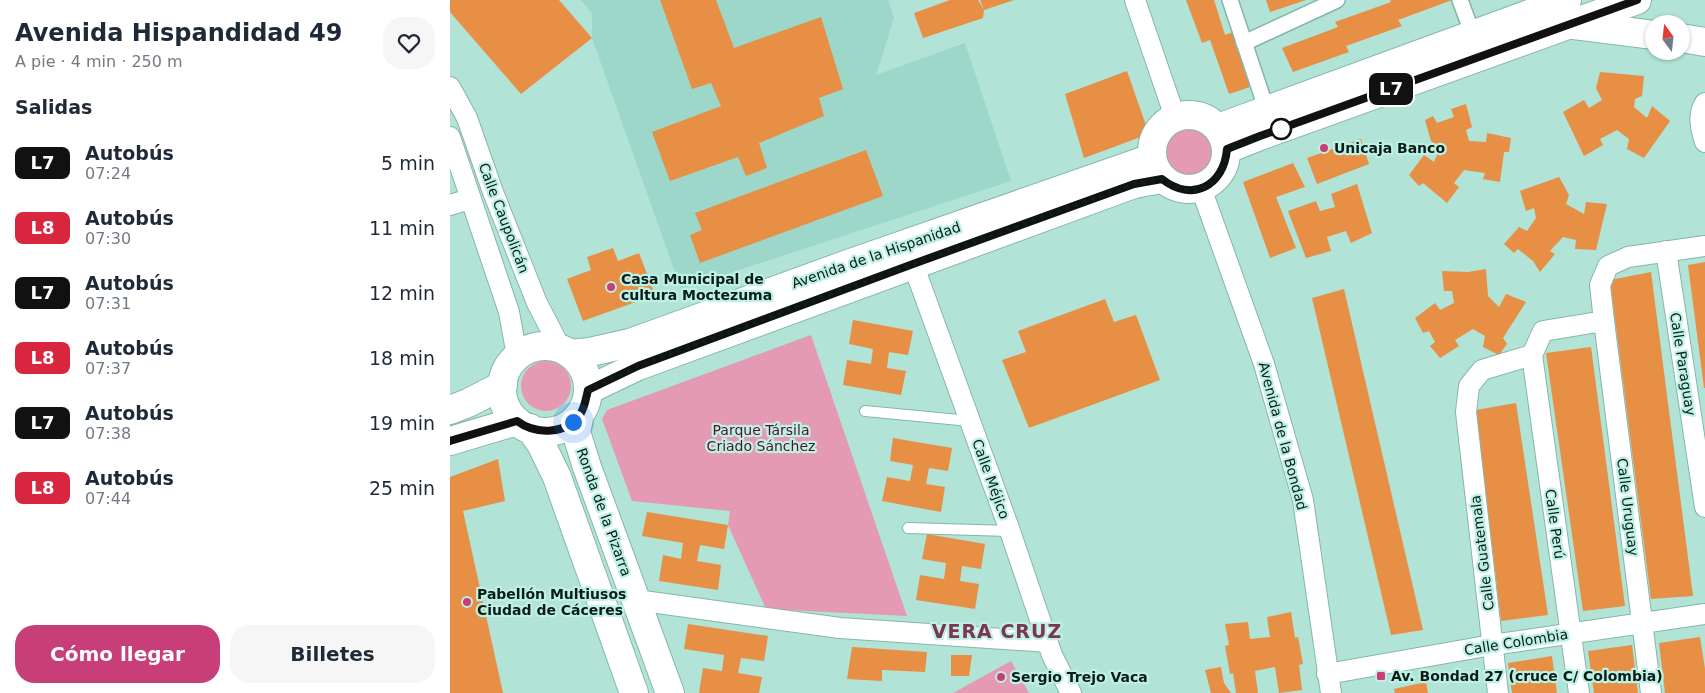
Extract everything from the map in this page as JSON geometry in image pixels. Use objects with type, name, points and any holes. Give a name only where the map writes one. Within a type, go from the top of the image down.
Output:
[{"type":"main road","points":[[1222,139],[1260,136],[1568,12],[1637,0]]},
{"type":"main road","points":[[1222,139],[1267,111],[1473,35],[1529,8],[1568,12],[1645,33]]},
{"type":"main road","points":[[1690,40],[1705,42]]},
{"type":"main road","points":[[1192,115],[1202,117],[1222,139],[1226,162],[1221,172],[1213,181],[1201,188],[1188,190],[1169,184],[1157,168],[1152,147],[1155,137],[1161,128],[1176,117],[1192,115]]},
{"type":"main road","name":"Avenida de la Hispanidad","points":[[566,351],[590,352],[630,344],[844,265],[1157,168]]},
{"type":"main road","name":"Avenida de la Hispanidad","points":[[584,402],[638,366],[1134,184],[1157,168]]},
{"type":"main road","points":[[450,441],[523,424],[541,431],[558,429],[573,422],[584,402],[587,379],[578,361],[566,351],[550,346],[530,348],[517,356],[508,367],[503,386],[505,404],[510,413],[523,424],[541,444],[556,477],[634,693]]},
{"type":"main road","points":[[450,410],[503,386]]},
{"type":"main road","name":"Ronda de la Pizarra","points":[[584,402],[576,432],[581,450],[670,693]]},
{"type":"street","points":[[1135,0],[1176,117]]},
{"type":"street","points":[[1230,0],[1267,111]]},
{"type":"street","points":[[1244,43],[1337,0]]},
{"type":"street","points":[[1460,0],[1473,35]]},
{"type":"street","name":"Calle Caupolicán","points":[[450,87],[467,118],[493,192],[537,303],[566,351]]},
{"type":"street","points":[[1705,103],[1700,112],[1701,131],[1705,142]]},
{"type":"street","name":"Calle Caupolicán","points":[[450,137],[509,312],[517,356]]},
{"type":"street","name":"Avenida de la Bondad","points":[[1201,188],[1264,364],[1303,500],[1329,683]]},
{"type":"street","points":[[450,205],[470,199]]},
{"type":"street","points":[[1666,251],[1705,246]]},
{"type":"street","name":"Calle Uruguay","points":[[1650,693],[1600,285],[1608,266],[1628,258],[1666,251]]},
{"type":"street","name":"Calle Paraguay","points":[[1666,251],[1705,507]]},
{"type":"street","name":"Calle Méjico","points":[[913,264],[1010,531],[1048,642],[1071,693]]},
{"type":"street","points":[[1532,355],[1543,331],[1604,321]]},
{"type":"street","name":"Calle Guatemala","points":[[1498,693],[1466,412],[1469,386],[1482,370],[1532,355]]},
{"type":"street","name":"Calle Perú","points":[[1532,355],[1579,693]]},
{"type":"street","points":[[636,600],[840,628],[1048,642]]},
{"type":"street","name":"Calle Colombia","points":[[1329,683],[1492,645],[1705,614]]},
{"type":"lane","points":[[865,411],[970,421]]},
{"type":"lane","points":[[908,528],[1010,531]]},
{"type":"shaded area","points":[[581,0],[888,0],[894,18],[876,75],[965,43],[1011,181],[681,289],[592,38],[592,13]]},
{"type":"green space","points":[[1185,129],[1193,129],[1202,133],[1208,139],[1212,152],[1208,165],[1202,171],[1193,175],[1185,175],[1176,171],[1170,165],[1166,156],[1166,148],[1170,139],[1176,133]]},
{"type":"green space","name":"Parque Társila Criado Sánchez","points":[[811,335],[907,616],[766,609],[728,525],[730,511],[632,501],[602,419],[607,410]]},
{"type":"green space","points":[[546,361],[564,368],[571,386],[564,404],[546,411],[528,404],[521,386],[528,368]]},
{"type":"green space","name":"Sergio Trejo Vaca","points":[[1011,661],[1029,693],[953,693]]},
{"type":"building","points":[[450,0],[559,0],[592,38],[521,94],[450,12]]},
{"type":"building","points":[[660,0],[716,0],[734,48],[821,17],[843,89],[819,98],[824,116],[759,143],[767,168],[746,176],[738,157],[670,181],[652,132],[721,106],[711,83],[692,89]]},
{"type":"building","points":[[950,0],[978,0],[984,10],[983,18],[923,38],[914,13]]},
{"type":"building","points":[[980,0],[1014,0],[984,10]]},
{"type":"building","points":[[1186,0],[1214,0],[1225,35],[1233,32],[1250,87],[1229,94],[1210,40],[1202,43]]},
{"type":"building","points":[[1266,0],[1306,0],[1270,12]]},
{"type":"building","points":[[1390,0],[1452,0],[1398,20],[1402,26],[1346,46],[1349,52],[1293,72],[1282,48],[1338,27],[1335,22],[1391,2]]},
{"type":"building","points":[[1127,71],[1149,134],[1084,158],[1065,94]]},
{"type":"building","points":[[1600,72],[1644,76],[1642,96],[1635,99],[1634,107],[1647,118],[1652,106],[1670,121],[1644,158],[1627,149],[1629,139],[1617,130],[1600,139],[1603,145],[1584,156],[1563,112],[1584,100],[1589,108],[1602,100],[1596,88]]},
{"type":"building","points":[[1466,104],[1472,127],[1466,130],[1469,141],[1486,142],[1487,133],[1511,138],[1509,152],[1504,152],[1500,182],[1483,179],[1485,173],[1464,170],[1454,183],[1459,187],[1447,203],[1423,183],[1419,186],[1409,175],[1424,155],[1434,162],[1440,148],[1431,141],[1425,120],[1433,116],[1437,123],[1454,117],[1451,109]]},
{"type":"building","points":[[1361,139],[1369,164],[1317,184],[1307,158]]},
{"type":"building","points":[[866,150],[883,196],[700,263],[690,235],[702,230],[695,213]]},
{"type":"building","points":[[1293,163],[1305,187],[1276,197],[1296,248],[1270,258],[1243,182]]},
{"type":"building","points":[[1559,177],[1569,195],[1566,204],[1584,214],[1586,202],[1607,204],[1596,250],[1575,249],[1576,240],[1563,237],[1550,251],[1555,254],[1540,272],[1533,261],[1518,249],[1514,253],[1504,244],[1519,227],[1527,231],[1536,218],[1534,208],[1526,211],[1520,191]]},
{"type":"building","points":[[1357,184],[1372,233],[1351,243],[1346,231],[1327,237],[1331,251],[1306,258],[1288,211],[1316,201],[1320,211],[1335,207],[1331,194]]},
{"type":"building","name":"Casa Municipal de cultura Moctezuma","points":[[613,248],[618,261],[639,253],[655,295],[583,321],[567,279],[591,270],[587,257]]},
{"type":"building","points":[[1705,262],[1705,388],[1704,388],[1688,265]]},
{"type":"building","points":[[1486,269],[1488,296],[1499,307],[1506,294],[1526,302],[1503,338],[1507,344],[1499,355],[1483,347],[1485,336],[1473,329],[1455,340],[1459,346],[1440,358],[1430,346],[1435,342],[1429,331],[1423,333],[1415,318],[1435,303],[1440,310],[1454,303],[1452,291],[1444,291],[1442,271],[1468,272]]},
{"type":"building","points":[[1651,272],[1693,596],[1651,599],[1610,280]]},
{"type":"building","points":[[1344,289],[1423,630],[1391,635],[1312,298]]},
{"type":"building","points":[[1105,299],[1114,322],[1136,315],[1160,380],[1029,428],[1002,360],[1026,352],[1018,331]]},
{"type":"building","points":[[853,320],[913,331],[908,355],[889,352],[887,368],[906,371],[901,395],[843,385],[847,360],[871,364],[873,349],[849,344]]},
{"type":"building","points":[[1591,347],[1625,606],[1583,611],[1546,353]]},
{"type":"building","points":[[1516,403],[1548,615],[1501,621],[1476,410]]},
{"type":"building","points":[[893,438],[952,448],[948,471],[929,468],[926,484],[945,487],[941,512],[882,501],[887,477],[910,481],[913,465],[890,461]]},
{"type":"building","name":"Pabellón Multiusos Ciudad de Cáceres","points":[[498,459],[505,501],[463,511],[503,693],[450,693],[450,477]]},
{"type":"building","points":[[647,512],[728,525],[724,549],[700,545],[697,561],[721,565],[718,590],[659,581],[663,555],[681,559],[683,543],[642,536]]},
{"type":"building","points":[[927,534],[985,544],[981,569],[962,566],[960,581],[979,584],[975,609],[916,600],[920,575],[944,579],[946,563],[922,559]]},
{"type":"building","points":[[1291,612],[1295,638],[1298,637],[1303,664],[1299,665],[1302,690],[1279,693],[1275,667],[1255,671],[1258,693],[1236,693],[1233,673],[1230,674],[1225,646],[1229,645],[1225,624],[1248,622],[1250,639],[1270,637],[1267,617]]},
{"type":"building","points":[[688,624],[768,636],[764,661],[741,658],[738,673],[762,677],[759,693],[699,693],[703,668],[722,671],[724,655],[684,649]]},
{"type":"building","points":[[1700,637],[1705,669],[1705,693],[1665,693],[1659,643]]},
{"type":"building","points":[[1632,645],[1638,693],[1594,693],[1588,651]]},
{"type":"building","points":[[852,647],[927,652],[925,672],[882,670],[882,681],[847,679]]},
{"type":"building","points":[[951,655],[972,655],[969,676],[951,676]]},
{"type":"building","points":[[1552,656],[1557,693],[1512,693],[1508,663]]},
{"type":"building","points":[[1221,667],[1224,683],[1231,693],[1211,693],[1205,670]]},
{"type":"building","points":[[1426,682],[1428,693],[1395,693],[1394,689]]},
{"type":"bus line","name":"L7","points":[[450,441],[517,421],[522,425],[541,431],[552,431],[564,427],[573,422],[580,414],[588,390],[638,366],[1134,184],[1162,179],[1178,188],[1188,190],[1201,188],[1213,181],[1221,172],[1226,162],[1227,149],[1637,0]]},
{"type":"place","name":"Unicaja Banco","points":[[1324,148]]},
{"type":"place","name":"Casa Municipal de cultura Moctezuma","points":[[611,287]]},
{"type":"place","name":"Pabellón Multiusos Ciudad de Cáceres","points":[[467,602]]},
{"type":"place","name":"Av. Bondad 27 (cruce C/ Colombia)","points":[[1381,676]]},
{"type":"place","name":"Sergio Trejo Vaca","points":[[1001,677]]},
{"type":"district","name":"VERA CRUZ","points":[[997,631]]},
{"type":"route","points":[[573,422],[584,406],[588,390],[638,366],[1134,184],[1162,179],[1178,188],[1188,190],[1201,188],[1213,181],[1221,172],[1226,162],[1227,149],[1281,129]]}]
